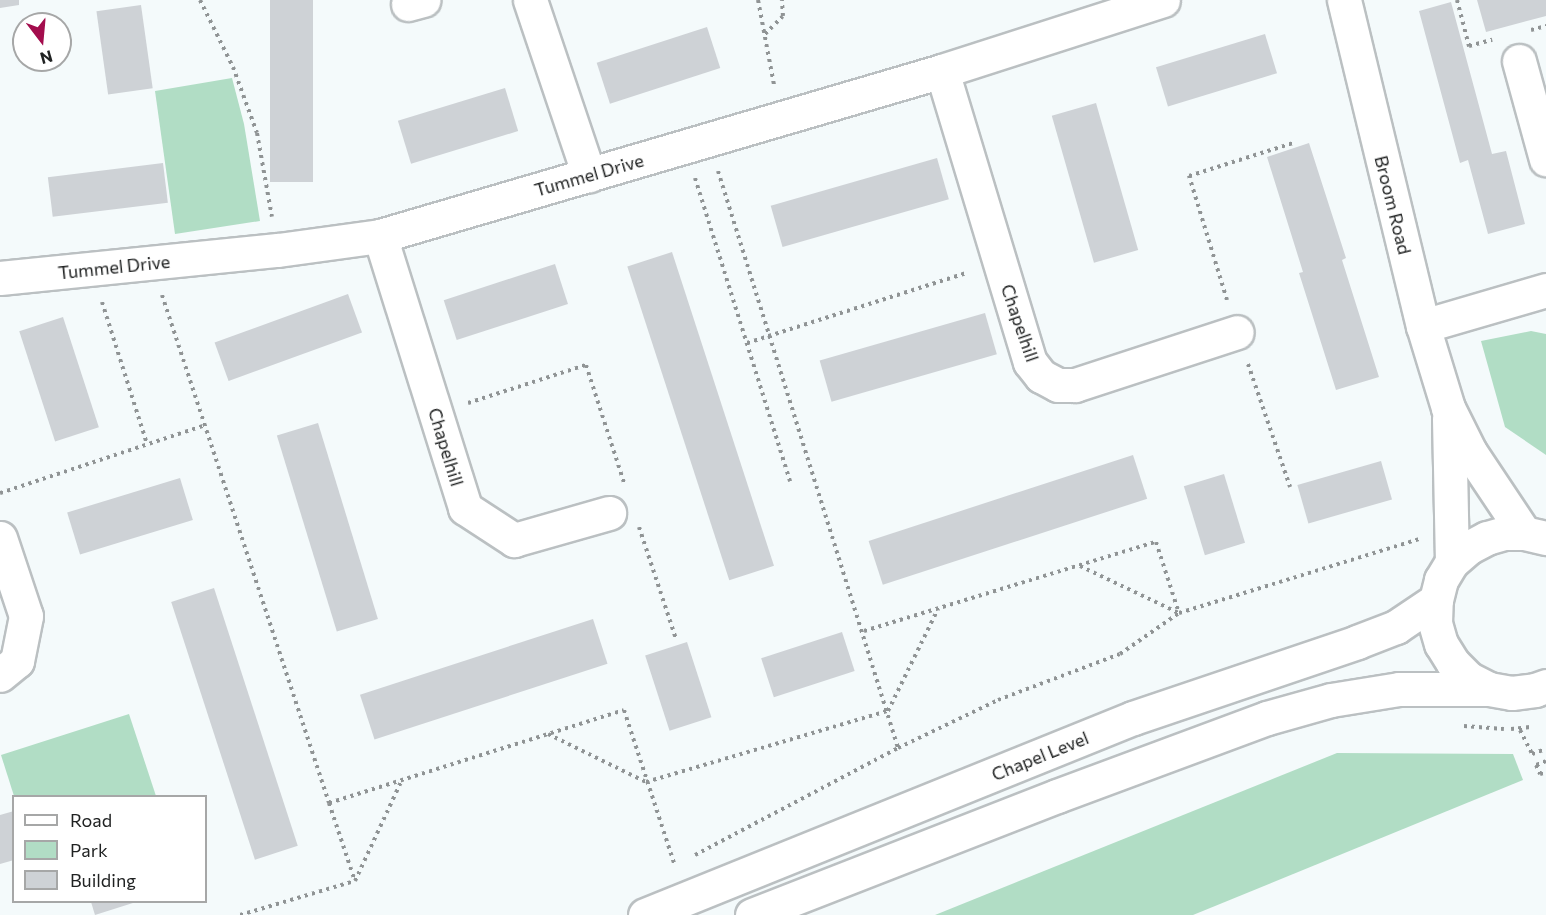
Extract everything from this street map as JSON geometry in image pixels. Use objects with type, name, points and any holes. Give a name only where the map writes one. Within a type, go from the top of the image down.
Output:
[{"type":"street","points":[[530,0],[589,175]]},
{"type":"street","name":"Tummel Drive","points":[[0,278],[152,264],[380,236],[942,71],[1163,0]]},
{"type":"street","name":"Broom Road","points":[[1344,0],[1423,326],[1448,408],[1476,461],[1540,537]]},
{"type":"street","points":[[1515,43],[1546,159]]},
{"type":"street","name":"Chapelhill","points":[[942,71],[1030,362],[1041,376],[1058,385],[1075,385],[1237,332]]},
{"type":"street","name":"Chapelhill","points":[[380,236],[465,508],[514,540],[622,515]]},
{"type":"street","points":[[1423,326],[1546,291]]},
{"type":"street","name":"Broom Road","points":[[1448,408],[1452,562]]},
{"type":"street","points":[[1489,689],[1469,679],[1453,663],[1441,644],[1435,623],[1436,600],[1441,580],[1452,562],[1468,548],[1487,538],[1505,533],[1540,537]]},
{"type":"street","points":[[0,538],[26,616],[17,661],[0,675]]},
{"type":"street","name":"Chapel Level","points":[[645,915],[1133,718],[1396,627],[1436,600]]},
{"type":"street","points":[[752,915],[1057,796],[1267,718],[1331,700],[1399,689],[1489,689],[1522,692],[1546,686]]},
{"type":"path","points":[[200,0],[233,67],[257,133],[278,250]]},
{"type":"path","points":[[758,0],[780,119]]},
{"type":"path","points":[[765,35],[783,16],[782,0]]},
{"type":"path","points":[[1457,0],[1469,46],[1515,43],[1546,26]]},
{"type":"path","points":[[1290,487],[1237,332],[1189,176],[1296,142]]},
{"type":"path","points":[[696,143],[770,336],[864,631],[898,748]]},
{"type":"path","points":[[696,143],[747,344],[790,482]]},
{"type":"path","points":[[747,344],[999,262]]},
{"type":"path","points":[[152,264],[355,881]]},
{"type":"path","points":[[92,269],[147,444]]},
{"type":"path","points":[[435,413],[586,365],[625,485]]},
{"type":"path","points":[[0,493],[206,425]]},
{"type":"path","points":[[622,515],[676,639]]},
{"type":"path","points":[[694,856],[898,748],[998,700],[1120,654],[1179,613],[1427,537]]},
{"type":"path","points":[[864,631],[1156,542],[1179,613]]},
{"type":"path","points":[[1079,565],[1179,613]]},
{"type":"path","points":[[548,734],[646,782],[888,711],[938,609]]},
{"type":"path","points":[[329,803],[624,710],[673,867],[683,861]]},
{"type":"path","points":[[1461,726],[1520,730],[1532,754],[1546,749]]},
{"type":"path","points":[[1546,761],[1536,765],[1540,774],[1546,772]]},
{"type":"path","points":[[240,915],[355,881],[401,781]]},
{"type":"green space","points":[[232,78],[244,124],[260,221],[175,234],[155,91]]},
{"type":"green space","points":[[1531,331],[1546,334],[1546,455],[1505,427],[1481,341]]},
{"type":"green space","points":[[129,714],[156,795],[14,795],[1,755]]},
{"type":"green space","points":[[1337,753],[1513,754],[1523,780],[1193,915],[935,915]]},
{"type":"building","points":[[0,0],[19,0],[19,5],[0,8]]},
{"type":"building","points":[[270,0],[313,0],[313,182],[270,182]]},
{"type":"building","points":[[1477,0],[1546,0],[1546,16],[1486,32]]},
{"type":"building","points":[[1451,2],[1492,154],[1506,151],[1525,224],[1488,234],[1468,160],[1460,163],[1419,11]]},
{"type":"building","points":[[141,5],[153,88],[108,94],[96,11]]},
{"type":"building","points":[[707,27],[720,68],[610,104],[597,63]]},
{"type":"building","points":[[1265,34],[1277,73],[1168,107],[1156,67]]},
{"type":"building","points":[[505,88],[518,131],[411,164],[398,121]]},
{"type":"building","points":[[1096,103],[1138,250],[1094,263],[1052,116]]},
{"type":"building","points":[[1309,143],[1346,258],[1342,260],[1379,377],[1336,390],[1299,273],[1303,272],[1267,157]]},
{"type":"building","points":[[937,158],[949,199],[783,247],[771,206]]},
{"type":"building","points":[[163,163],[168,203],[53,217],[48,177]]},
{"type":"building","points":[[672,252],[774,566],[729,580],[627,267]]},
{"type":"building","points":[[555,264],[568,304],[457,340],[444,300]]},
{"type":"building","points":[[348,294],[362,333],[229,381],[215,343]]},
{"type":"building","points":[[985,313],[997,354],[832,402],[820,360]]},
{"type":"building","points":[[63,317],[99,427],[55,442],[19,331]]},
{"type":"building","points":[[318,423],[378,619],[337,632],[277,436]]},
{"type":"building","points":[[1133,455],[1147,499],[883,585],[869,541]]},
{"type":"building","points":[[1381,461],[1392,499],[1308,523],[1297,485]]},
{"type":"building","points":[[1224,474],[1245,543],[1205,555],[1184,486]]},
{"type":"building","points":[[180,478],[193,520],[80,555],[67,512]]},
{"type":"building","points":[[214,588],[298,846],[255,860],[171,602]]},
{"type":"building","points":[[593,619],[608,664],[375,739],[360,695]]},
{"type":"building","points":[[842,632],[855,671],[774,697],[761,658]]},
{"type":"building","points":[[687,642],[711,717],[670,731],[645,656]]},
{"type":"building","points":[[12,812],[12,861],[0,864],[0,815]]},
{"type":"building","points":[[91,903],[133,903],[95,915]]}]
